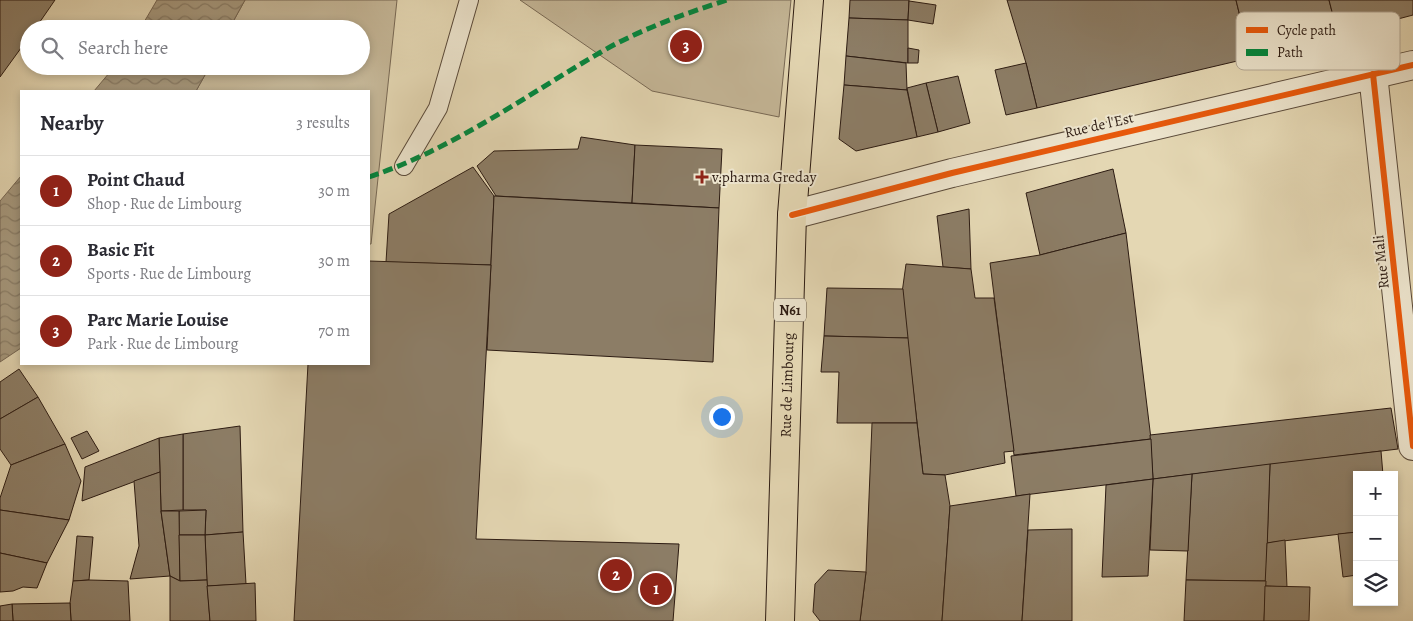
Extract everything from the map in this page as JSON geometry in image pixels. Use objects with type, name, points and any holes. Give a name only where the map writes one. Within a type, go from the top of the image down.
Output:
[{"type":"main road","name":"Rue de Limbourg","points":[[780,621],[792,215],[809,0]]},
{"type":"street","name":"Rue de l'Est","points":[[1400,68],[1413,65]]},
{"type":"street","name":"Rue de l'Est","points":[[792,215],[952,173],[1391,70]]},
{"type":"street","name":"Rue Mali","points":[[1373,74],[1413,446]]},
{"type":"lane","points":[[404,166],[438,108],[469,0]]},
{"type":"shaded area","points":[[245,0],[397,0],[371,244],[370,90],[197,90],[205,75],[370,75],[370,20],[234,20]]},
{"type":"shaded area","points":[[520,0],[791,0],[779,117],[652,91]]},
{"type":"water","points":[[157,0],[245,0],[234,20],[145,20]]},
{"type":"water","points":[[107,75],[205,75],[197,90],[95,90]]},
{"type":"water","points":[[20,177],[20,349],[0,362],[0,201]]},
{"type":"building","points":[[0,0],[55,0],[41,20],[20,20],[20,49],[0,77]]},
{"type":"building","points":[[850,0],[909,0],[908,20],[849,18]]},
{"type":"building","points":[[1007,0],[1236,0],[1239,12],[1236,12],[1236,61],[1037,108]]},
{"type":"building","points":[[1236,0],[1329,0],[1332,12],[1239,12]]},
{"type":"building","points":[[1329,0],[1413,0],[1413,15],[1400,18],[1400,12],[1332,12]]},
{"type":"building","points":[[909,1],[936,5],[933,24],[908,20]]},
{"type":"building","points":[[849,18],[908,20],[908,63],[846,56]]},
{"type":"building","points":[[908,48],[919,50],[918,63],[908,63]]},
{"type":"building","points":[[846,56],[906,63],[907,90],[844,85]]},
{"type":"building","points":[[1026,63],[1037,108],[1006,115],[995,70]]},
{"type":"building","points":[[958,76],[970,123],[938,132],[926,83]]},
{"type":"building","points":[[926,83],[938,132],[917,137],[907,88]]},
{"type":"building","points":[[844,85],[907,90],[917,137],[856,151],[839,139]]},
{"type":"building","points":[[581,137],[635,145],[632,203],[496,196],[477,166],[494,151],[578,149]]},
{"type":"building","points":[[635,145],[722,149],[719,208],[632,203]]},
{"type":"building","points":[[473,167],[494,196],[491,265],[386,262],[389,214]]},
{"type":"building","points":[[1113,169],[1126,233],[1040,255],[1026,193]]},
{"type":"building","points":[[494,196],[719,208],[713,362],[487,350]]},
{"type":"building","points":[[969,209],[971,269],[943,267],[937,216]]},
{"type":"building","points":[[1126,233],[1151,439],[1014,455],[990,263],[1040,255]]},
{"type":"building","points":[[370,261],[491,265],[476,539],[679,544],[673,621],[294,621],[308,365],[370,365]]},
{"type":"building","points":[[906,264],[971,269],[975,298],[994,298],[1014,451],[1004,452],[1005,463],[945,475],[923,474],[902,293]]},
{"type":"building","points":[[827,288],[903,289],[908,338],[824,336]]},
{"type":"building","points":[[824,336],[908,338],[917,423],[837,423],[839,372],[821,372]]},
{"type":"building","points":[[19,369],[38,397],[0,419],[0,382]]},
{"type":"building","points":[[38,397],[65,444],[11,465],[0,449],[0,419]]},
{"type":"building","points":[[1391,408],[1398,449],[1153,479],[1150,435]]},
{"type":"building","points":[[872,423],[917,423],[923,474],[945,475],[950,506],[942,621],[860,621],[866,572]]},
{"type":"building","points":[[240,426],[243,532],[205,535],[206,510],[183,510],[183,434]]},
{"type":"building","points":[[87,431],[99,451],[82,459],[71,438]]},
{"type":"building","points":[[183,434],[183,510],[161,511],[159,438]]},
{"type":"building","points":[[159,438],[160,472],[82,501],[85,467]]},
{"type":"building","points":[[1151,439],[1153,479],[1016,496],[1011,456]]},
{"type":"building","points":[[65,444],[81,481],[69,520],[0,510],[0,498],[11,465]]},
{"type":"building","points":[[1381,451],[1383,471],[1353,471],[1353,532],[1267,543],[1270,464]]},
{"type":"building","points":[[1270,464],[1266,581],[1186,580],[1192,474]]},
{"type":"building","points":[[160,472],[161,511],[170,576],[130,579],[139,546],[134,481]]},
{"type":"building","points":[[1192,474],[1188,551],[1150,550],[1153,479]]},
{"type":"building","points":[[1153,479],[1148,576],[1102,577],[1106,485]]},
{"type":"building","points":[[1030,494],[1022,621],[942,621],[950,506]]},
{"type":"building","points":[[0,510],[69,520],[47,563],[0,553]]},
{"type":"building","points":[[206,510],[205,535],[179,535],[179,511]]},
{"type":"building","points":[[161,511],[179,511],[180,581],[170,576]]},
{"type":"building","points":[[1072,529],[1072,621],[1022,621],[1028,530]]},
{"type":"building","points":[[243,532],[246,584],[207,586],[205,535]]},
{"type":"building","points":[[1353,532],[1353,576],[1343,577],[1338,534]]},
{"type":"building","points":[[179,535],[205,535],[207,580],[180,581]]},
{"type":"building","points":[[77,536],[93,537],[89,580],[73,581]]},
{"type":"building","points":[[1285,540],[1287,587],[1265,586],[1267,543]]},
{"type":"building","points":[[0,553],[47,563],[37,588],[23,587],[13,591],[0,592]]},
{"type":"building","points":[[828,570],[866,572],[860,621],[820,621],[813,612],[815,584]]},
{"type":"building","points":[[170,576],[180,581],[207,580],[210,621],[170,621]]},
{"type":"building","points":[[1186,580],[1266,581],[1264,621],[1184,621]]},
{"type":"building","points":[[73,581],[128,581],[130,621],[71,621],[70,603]]},
{"type":"building","points":[[255,583],[256,621],[210,621],[207,586]]},
{"type":"building","points":[[1265,586],[1310,587],[1309,621],[1264,621]]},
{"type":"building","points":[[70,603],[71,621],[13,621],[12,604]]},
{"type":"building","points":[[12,604],[13,621],[0,621],[0,606]]},
{"type":"marked path","points":[[370,177],[430,152],[459,137],[601,52],[632,36],[727,0]]},
{"type":"cycle path","points":[[1400,68],[1413,65]]},
{"type":"cycle path","points":[[792,215],[952,173],[1392,70]]},
{"type":"cycle path","points":[[1373,74],[1413,446]]},
{"type":"place","name":"Parc Marie Louise","points":[[686,46]]},
{"type":"place","name":"v.pharma Greday","points":[[702,177]]},
{"type":"place","name":"Basic Fit","points":[[616,575]]},
{"type":"place","name":"Point Chaud","points":[[656,589]]}]
